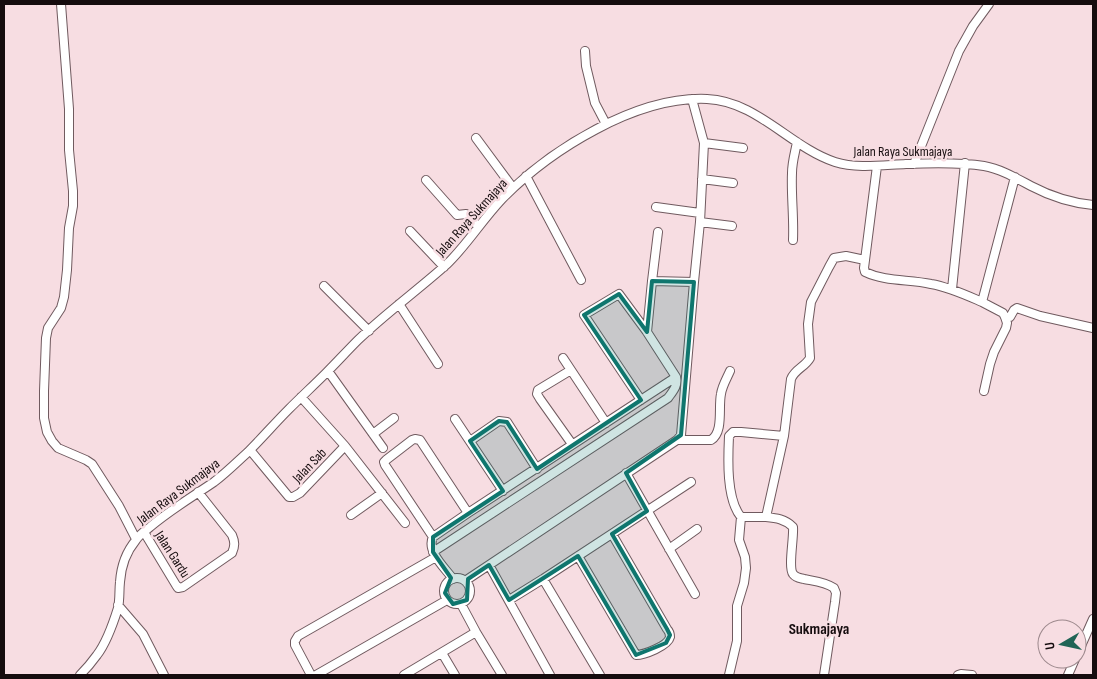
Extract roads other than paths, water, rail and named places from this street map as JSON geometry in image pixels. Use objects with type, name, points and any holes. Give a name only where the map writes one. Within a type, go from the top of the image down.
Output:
[{"type":"street","points":[[61,4],[69,109],[73,206],[64,297],[61,308],[48,328],[46,338],[44,418],[47,432],[58,448],[92,464],[119,506],[136,539]]},
{"type":"street","points":[[914,164],[959,51],[973,26],[989,4]]},
{"type":"street","points":[[585,51],[586,66],[595,103],[606,124]]},
{"type":"street","points":[[465,581],[678,440],[681,436],[700,222],[704,143],[692,99]]},
{"type":"street","name":"Jalan Raya Sukmajaya","points":[[80,675],[98,654],[110,633],[118,605],[122,567],[136,539],[160,518],[216,480],[250,450],[357,341],[444,266],[488,214],[526,176],[572,144],[606,124],[647,108],[692,99],[710,99],[744,108],[797,142],[837,163],[877,166],[965,163],[989,166],[1059,198],[1093,206]]},
{"type":"street","points":[[476,138],[513,188]]},
{"type":"street","points":[[792,240],[794,223],[792,175],[797,142]]},
{"type":"street","points":[[704,143],[743,148]]},
{"type":"street","points":[[952,290],[965,163]]},
{"type":"street","points":[[877,166],[865,272],[896,281],[930,283],[982,302],[1002,313],[1005,317],[1006,328],[994,352],[984,391]]},
{"type":"street","points":[[526,176],[581,280]]},
{"type":"street","points":[[982,302],[1015,177]]},
{"type":"street","points":[[702,179],[733,183]]},
{"type":"street","points":[[426,180],[457,215],[466,214],[478,226]]},
{"type":"street","points":[[656,207],[700,213]]},
{"type":"street","points":[[700,222],[732,226]]},
{"type":"street","points":[[410,231],[444,266]]},
{"type":"street","points":[[647,332],[658,232]]},
{"type":"street","points":[[766,517],[784,436],[791,379],[794,373],[808,362],[810,358],[808,324],[811,302],[828,266],[834,258],[846,256],[865,260]]},
{"type":"street","points":[[652,281],[694,282]]},
{"type":"street","points":[[324,286],[369,331]]},
{"type":"street","points":[[311,675],[295,645],[298,636],[435,555],[668,398],[676,386],[676,377],[647,332],[619,294],[584,315],[641,400]]},
{"type":"street","points":[[399,304],[438,364]]},
{"type":"street","points":[[1005,317],[1010,317],[1017,308],[1040,316],[1093,328]]},
{"type":"street","points":[[563,358],[606,423]]},
{"type":"street","points":[[571,370],[538,390],[537,394],[572,444]]},
{"type":"street","points":[[678,440],[711,440],[715,437],[718,431],[721,393],[730,371]]},
{"type":"street","points":[[328,372],[383,448]]},
{"type":"street","points":[[453,580],[435,555],[430,543],[433,537],[676,377]]},
{"type":"street","points":[[301,398],[346,446],[405,523]]},
{"type":"street","points":[[373,434],[394,418]]},
{"type":"street","points":[[455,419],[503,491]]},
{"type":"street","points":[[470,441],[499,421],[507,422],[537,469]]},
{"type":"street","points":[[729,675],[737,641],[737,606],[744,583],[746,568],[745,557],[739,540],[741,517],[734,504],[729,478],[729,436],[733,432],[740,432],[784,436]]},
{"type":"street","points":[[433,537],[384,462],[412,440],[420,440],[468,513]]},
{"type":"street","name":"Jalan Sab","points":[[250,450],[289,497],[293,497],[300,493],[346,446]]},
{"type":"street","points":[[626,474],[694,594]]},
{"type":"street","points":[[509,600],[691,482]]},
{"type":"street","name":"Jalan Gardu","points":[[144,532],[178,588],[183,587],[232,553],[235,540],[198,492]]},
{"type":"street","points":[[351,515],[382,493]]},
{"type":"street","points":[[741,517],[766,517],[788,522],[793,527],[794,538],[791,556],[794,576],[828,584],[834,588],[836,593],[835,602],[824,675]]},
{"type":"street","points":[[669,549],[697,529]]},
{"type":"street","points":[[578,556],[636,655],[648,653],[666,643],[670,635],[668,629],[612,534]]},
{"type":"street","points":[[489,564],[550,675]]},
{"type":"street","points":[[458,578],[470,586],[470,594],[467,600],[461,604],[453,604],[445,596],[448,582],[453,580],[458,578]]},
{"type":"street","points":[[543,579],[600,675]]},
{"type":"street","points":[[316,675],[447,600]]},
{"type":"street","points":[[461,604],[502,675]]},
{"type":"street","points":[[118,605],[143,634],[164,675]]},
{"type":"street","points":[[1087,632],[1093,619]]},
{"type":"street","points":[[406,675],[476,632]]},
{"type":"street","points":[[442,653],[455,675]]},
{"type":"street","points":[[958,675],[972,675]]},
{"type":"district","name":"Sukmajaya","points":[[819,628]]}]
